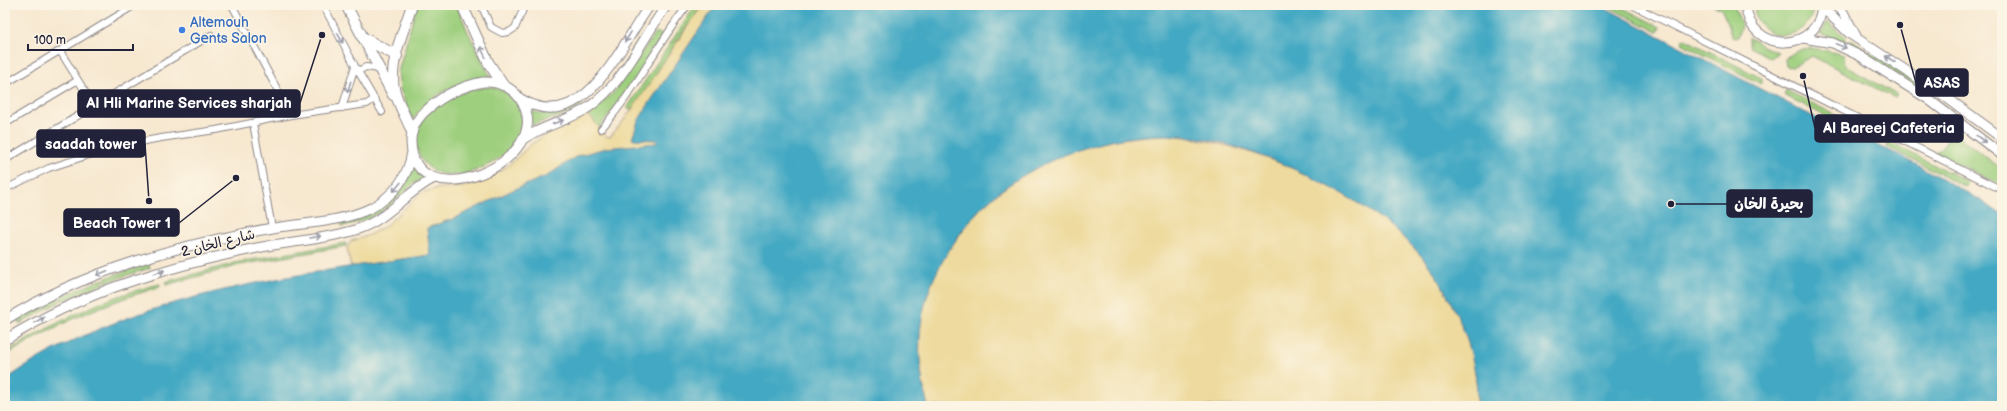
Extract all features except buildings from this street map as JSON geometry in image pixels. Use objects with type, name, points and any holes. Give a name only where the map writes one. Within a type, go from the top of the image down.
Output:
[{"type":"main road","points":[[346,5],[371,56],[401,106]]},
{"type":"main road","points":[[412,5],[397,56],[394,86],[412,132],[412,152],[422,170],[435,178],[444,181],[456,181],[481,174],[510,156],[523,139],[527,126],[527,116],[520,98]]},
{"type":"main road","points":[[462,5],[488,62],[503,85]]},
{"type":"main road","points":[[412,132],[422,114],[450,93],[484,82],[503,85],[511,89],[520,98],[536,107],[549,109],[561,107],[582,96],[602,79],[650,5]]},
{"type":"main road","points":[[523,139],[540,129],[581,112],[602,97],[619,77],[668,5]]},
{"type":"main road","points":[[1746,5],[1750,21],[1756,30],[1765,38],[1775,42],[1786,43],[1803,38],[1823,40],[1851,50],[1937,105],[2002,155]]},
{"type":"main road","points":[[1839,5],[1858,39]]},
{"type":"main road","points":[[1803,38],[1816,25],[1822,6]]},
{"type":"main road","points":[[1822,6],[1842,28],[1915,75],[2002,138]]},
{"type":"main road","points":[[362,37],[397,56]]},
{"type":"main road","points":[[1937,105],[1940,102],[1946,101],[1967,116],[1979,120]]},
{"type":"main road","name":"شارع الخان 2","points":[[5,320],[45,298],[106,271],[183,248],[272,228],[348,216],[371,208],[388,197],[402,182],[408,168],[412,152]]},
{"type":"main road","name":"شارع الخان 2","points":[[5,340],[58,310],[132,280],[240,251],[340,233],[365,226],[386,214],[412,191],[435,178]]},
{"type":"street","points":[[5,84],[135,5]]},
{"type":"street","points":[[232,5],[292,115]]},
{"type":"street","points":[[323,5],[356,68],[382,112]]},
{"type":"street","points":[[481,5],[491,27],[502,33],[509,32],[515,28],[525,5]]},
{"type":"street","points":[[601,129],[624,102],[666,35],[688,5]]},
{"type":"street","points":[[1632,5],[2002,190]]},
{"type":"street","points":[[5,160],[211,35]]},
{"type":"street","points":[[60,51],[94,106]]},
{"type":"street","points":[[366,67],[371,56]]},
{"type":"street","points":[[356,68],[366,67],[379,69]]},
{"type":"street","points":[[342,108],[356,68]]},
{"type":"street","points":[[5,124],[78,80]]},
{"type":"street","points":[[5,189],[49,168],[117,146],[292,115],[367,104],[374,99]]},
{"type":"street","points":[[253,123],[272,228]]},
{"type":"green space","points":[[417,5],[457,5],[468,32],[491,78],[479,79],[457,85],[447,90],[428,103],[412,120],[400,89],[398,72]]},
{"type":"green space","points":[[696,5],[703,5],[684,30],[632,111],[627,108]]},
{"type":"green space","points":[[1605,5],[1617,5],[1660,27],[1658,32]]},
{"type":"green space","points":[[1713,5],[1734,5],[1742,26],[1738,37],[1734,38],[1731,36],[1729,26],[1721,9]]},
{"type":"green space","points":[[1754,5],[1814,6],[1810,19],[1803,28],[1793,33],[1782,35],[1772,33],[1763,27],[1757,18]]},
{"type":"green space","points":[[1827,22],[1846,37],[1844,41],[1820,34]]},
{"type":"green space","points":[[656,32],[663,35],[632,85],[599,128],[589,115],[615,91]]},
{"type":"green space","points":[[1749,37],[1762,46],[1778,52],[1771,58],[1749,47]]},
{"type":"green space","points":[[1683,38],[1763,79],[1761,84],[1681,43]]},
{"type":"green space","points":[[1851,40],[1930,90],[1927,93],[1849,44]]},
{"type":"green space","points":[[1810,48],[1844,55],[1845,66],[1897,95],[1895,98],[1812,56],[1792,67],[1786,66],[1785,60],[1790,55],[1800,50]]},
{"type":"green space","points":[[490,87],[507,93],[518,106],[521,114],[521,131],[512,147],[497,160],[478,170],[468,173],[450,175],[431,169],[424,163],[417,147],[416,138],[418,129],[423,120],[444,101],[462,93]]},
{"type":"green space","points":[[1786,90],[1865,130],[1863,135],[1784,95]]},
{"type":"green space","points":[[581,104],[582,107],[564,115],[532,125],[531,111],[551,114],[569,110]]},
{"type":"green space","points":[[1946,127],[2002,169],[2002,186],[1935,152],[1944,145],[1946,141],[1948,134]]},
{"type":"green space","points":[[1889,142],[1968,182],[1966,187],[1886,146]]},
{"type":"green space","points":[[414,168],[425,178],[413,184],[386,209],[383,205],[404,186]]},
{"type":"green space","points":[[381,206],[384,210],[374,216],[342,226],[341,223],[365,216]]},
{"type":"green space","points":[[346,243],[346,246],[240,265],[166,285],[165,282],[239,262]]},
{"type":"green space","points":[[149,264],[150,268],[106,282],[105,278]]},
{"type":"green space","points":[[103,279],[104,283],[62,301],[60,297]]},
{"type":"green space","points":[[160,284],[160,287],[119,300],[80,316],[42,334],[5,356],[5,353],[23,342],[80,312],[139,289]]},
{"type":"green space","points":[[58,298],[60,302],[19,324],[17,321]]},
{"type":"sand","points":[[703,5],[716,5],[650,102],[641,117],[632,139],[657,140],[658,143],[606,148],[577,156],[547,176],[513,190],[455,218],[427,228],[431,255],[351,267],[347,248],[351,241],[367,236],[384,227],[423,192],[440,188],[463,187],[483,181],[508,166],[530,145],[542,137],[589,115],[607,137],[611,136],[636,104]]},
{"type":"sand","points":[[1166,135],[1198,139],[1231,147],[1298,171],[1331,187],[1362,205],[1389,225],[1413,247],[1427,263],[1451,300],[1468,341],[1476,384],[1477,406],[928,406],[922,379],[920,352],[922,311],[925,298],[933,276],[940,263],[977,212],[1014,181],[1054,159],[1080,149],[1112,141],[1133,137]]},
{"type":"water","points":[[716,5],[1600,5],[1816,118],[1899,155],[1979,199],[2002,215],[2002,406],[1477,406],[1476,382],[1469,347],[1461,324],[1444,289],[1434,272],[1416,250],[1383,220],[1345,195],[1285,165],[1227,144],[1197,138],[1167,135],[1142,136],[1117,140],[1066,154],[1019,178],[998,193],[980,209],[961,232],[943,260],[926,299],[922,319],[920,361],[928,406],[5,406],[5,380],[47,353],[105,326],[150,310],[242,286],[336,269],[430,255],[427,228],[455,218],[513,190],[547,176],[577,156],[606,148],[657,143],[657,140],[632,139],[638,121]]},
{"type":"place","name":"ASAS","points":[[1900,25]]},
{"type":"place","name":"Altemouh Gents Salon","points":[[182,30]]},
{"type":"place","name":"Al Hli Marine Services sharjah","points":[[322,35]]},
{"type":"place","name":"Al Bareej Cafeteria","points":[[1803,76]]},
{"type":"place","name":"Beach Tower 1","points":[[236,178]]},
{"type":"place","name":"saadah tower","points":[[149,201]]},
{"type":"place","name":"بحيرة الخان","points":[[1671,204]]}]
